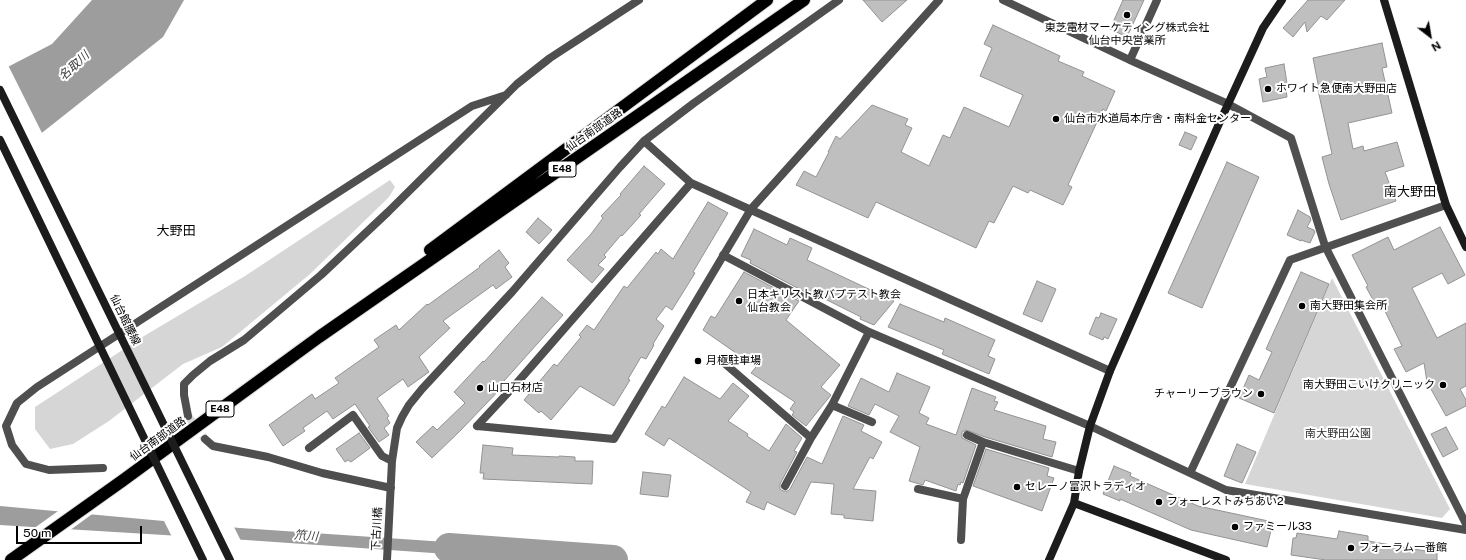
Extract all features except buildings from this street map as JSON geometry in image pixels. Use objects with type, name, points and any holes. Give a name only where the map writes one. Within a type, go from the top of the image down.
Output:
[{"type":"highway","name":"仙台南部道路","points":[[319,337],[360,302],[767,0]]},
{"type":"highway","name":"仙台南部道路","points":[[10,560],[122,481],[319,337],[804,0]]},
{"type":"street","points":[[188,416],[184,395],[184,384],[193,375],[210,361],[244,340],[321,275],[388,212],[517,84],[550,58],[639,0]]},
{"type":"street","name":"下古川橋","points":[[387,560],[392,461],[397,428],[409,405],[512,292],[620,166],[644,141],[694,103],[839,0]]},
{"type":"street","points":[[691,183],[516,384],[477,426],[614,439],[751,209],[939,0]]},
{"type":"street","points":[[1003,0],[1228,104],[1291,138],[1325,246],[1466,524]]},
{"type":"street","points":[[1130,60],[1157,0]]},
{"type":"street","points":[[1048,560],[1074,503],[1079,471],[1090,426],[1110,371],[1263,28],[1282,0]]},
{"type":"street","points":[[1384,0],[1446,205],[1466,247]]},
{"type":"street","name":"仙台館腰線","points":[[0,90],[230,560]]},
{"type":"street","points":[[103,468],[49,470],[26,464],[12,445],[6,426],[17,403],[37,386],[472,106],[506,95]]},
{"type":"street","points":[[0,140],[203,560]]},
{"type":"street","points":[[644,141],[691,183],[1110,371]]},
{"type":"street","points":[[1190,473],[1290,260],[1325,246],[1446,205]]},
{"type":"street","points":[[723,255],[869,332],[1090,426],[1226,490],[1466,530]]},
{"type":"street","points":[[785,486],[811,438],[832,405],[869,332]]},
{"type":"street","points":[[723,362],[811,438]]},
{"type":"street","points":[[832,405],[872,422]]},
{"type":"street","points":[[309,448],[353,415],[382,456],[392,461]]},
{"type":"street","points":[[967,435],[983,442],[1079,471]]},
{"type":"street","points":[[205,439],[213,446],[390,488]]},
{"type":"street","points":[[962,540],[962,499],[983,442]]},
{"type":"street","points":[[918,489],[962,499]]},
{"type":"street","points":[[1074,503],[1226,560]]},
{"type":"green space","points":[[390,180],[395,187],[389,197],[310,274],[222,347],[183,364],[109,421],[73,444],[50,449],[35,429],[35,407],[144,336],[245,276]]},
{"type":"green space","name":"南大野田公園","points":[[1332,278],[1450,509],[1442,518],[1245,484]]},
{"type":"water","name":"名取川","points":[[92,0],[184,0],[163,37],[0,166],[0,71],[52,44]]},
{"type":"water","points":[[0,506],[240,528],[490,545],[490,557],[0,525]]},
{"type":"pier","points":[[8,65],[43,135],[0,168],[0,69]]},
{"type":"pier","points":[[61,509],[95,512],[69,531],[33,529]]},
{"type":"pier","points":[[163,519],[233,525],[241,541],[172,537]]},
{"type":"waterway","name":"笊川","points":[[449,548],[613,560]]},
{"type":"tunnel","points":[[188,416],[205,439]]},
{"type":"place","name":"東芝電材マーケティング株式会社 仙台中央営業所","points":[[1127,15]]},
{"type":"place","name":"ホワイト急便南大野田店","points":[[1268,89]]},
{"type":"place","name":"仙台市水道局本庁舎・南料金センター","points":[[1056,119]]},
{"type":"place","name":"日本キリスト教バプテスト教会 仙台教会","points":[[739,301]]},
{"type":"place","name":"南大野田集会所","points":[[1302,306]]},
{"type":"place","name":"月極駐車場","points":[[698,361]]},
{"type":"place","name":"南大野田こいけクリニック","points":[[1443,385]]},
{"type":"place","name":"山口石材店","points":[[480,388]]},
{"type":"place","name":"チャーリーブラウン","points":[[1261,394]]},
{"type":"place","name":"セレーノ富沢トラディオ","points":[[1017,487]]},
{"type":"place","name":"フォーレストみちあい2","points":[[1159,502]]},
{"type":"place","name":"ファミール33","points":[[1235,527]]},
{"type":"place","name":"フォーラム一番館","points":[[1351,548]]},
{"type":"district","name":"南大野田","points":[[1410,192]]},
{"type":"district","name":"大野田","points":[[176,231]]}]
